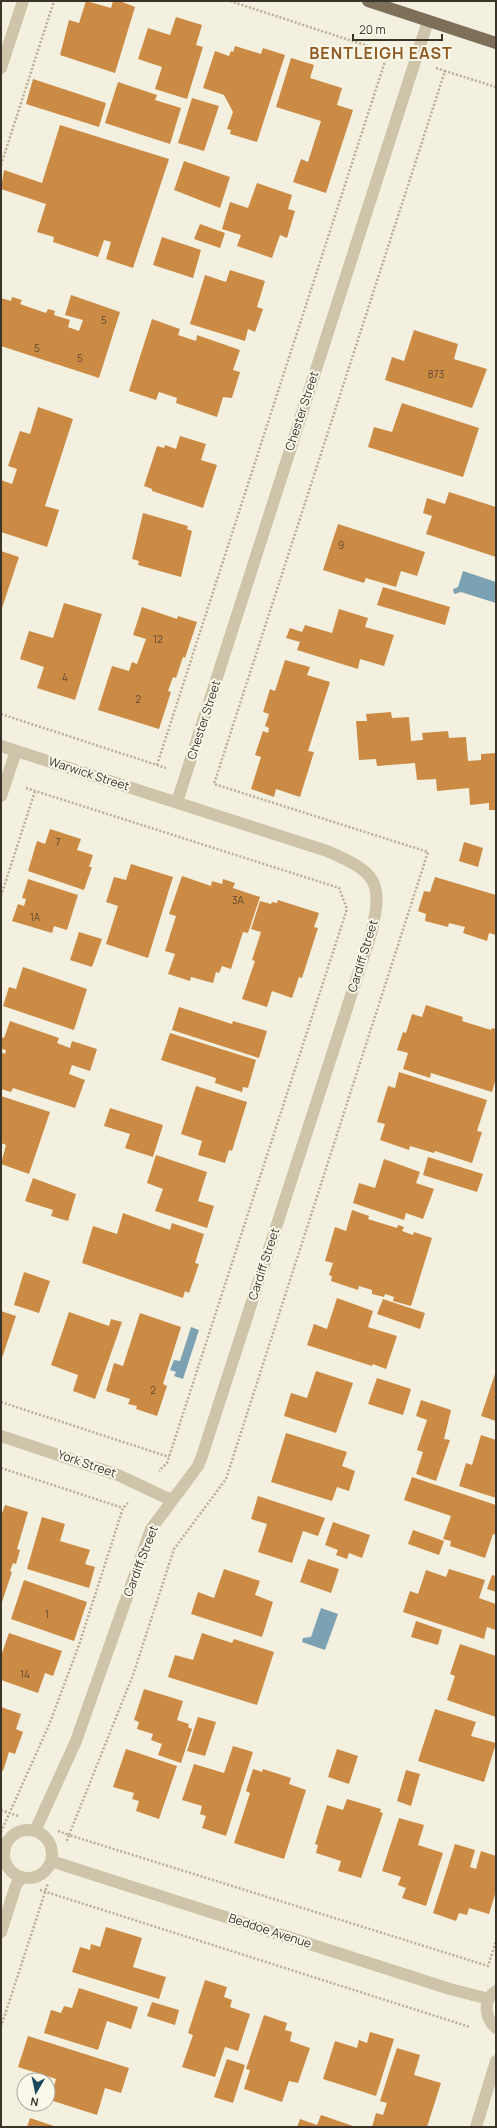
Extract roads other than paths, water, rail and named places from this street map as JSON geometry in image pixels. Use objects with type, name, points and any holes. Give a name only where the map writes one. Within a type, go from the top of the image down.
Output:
[{"type":"main road","points":[[368,1],[496,43]]},
{"type":"street","points":[[1,68],[23,1]]},
{"type":"street","name":"Chester Street","points":[[177,802],[428,21]]},
{"type":"street","name":"Warwick Street","points":[[1,746],[177,802]]},
{"type":"street","points":[[1,796],[16,751]]},
{"type":"street","name":"Cardiff Street","points":[[35,1831],[76,1740],[151,1529],[171,1500],[198,1466],[202,1456],[371,934],[377,907],[375,887],[370,877],[362,868],[349,861],[327,851],[177,802]]},
{"type":"street","name":"York Street","points":[[1,1436],[96,1466],[144,1486],[171,1500]]},
{"type":"street","points":[[35,1831],[47,1839],[51,1846],[54,1862],[36,1877],[22,1877],[9,1868],[6,1862],[3,1846],[14,1835],[20,1832],[35,1831]]},
{"type":"street","name":"Beddoe Avenue","points":[[54,1862],[450,1989],[492,1995]]},
{"type":"street","points":[[1,1932],[16,1886],[22,1877]]},
{"type":"street","points":[[492,1995],[486,2006],[487,2015],[490,2022],[496,2028]]},
{"type":"street","points":[[476,2127],[496,2061]]},
{"type":"water","points":[[463,571],[496,582],[496,603],[461,592],[454,594],[453,589],[458,587]]},
{"type":"water","points":[[191,1327],[199,1330],[183,1379],[174,1376],[176,1372],[170,1370],[174,1360],[180,1361]]},
{"type":"water","points":[[321,1608],[338,1614],[325,1650],[302,1642],[303,1638],[311,1637]]},
{"type":"district","name":"BENTLEIGH EAST","points":[[381,53]]}]
